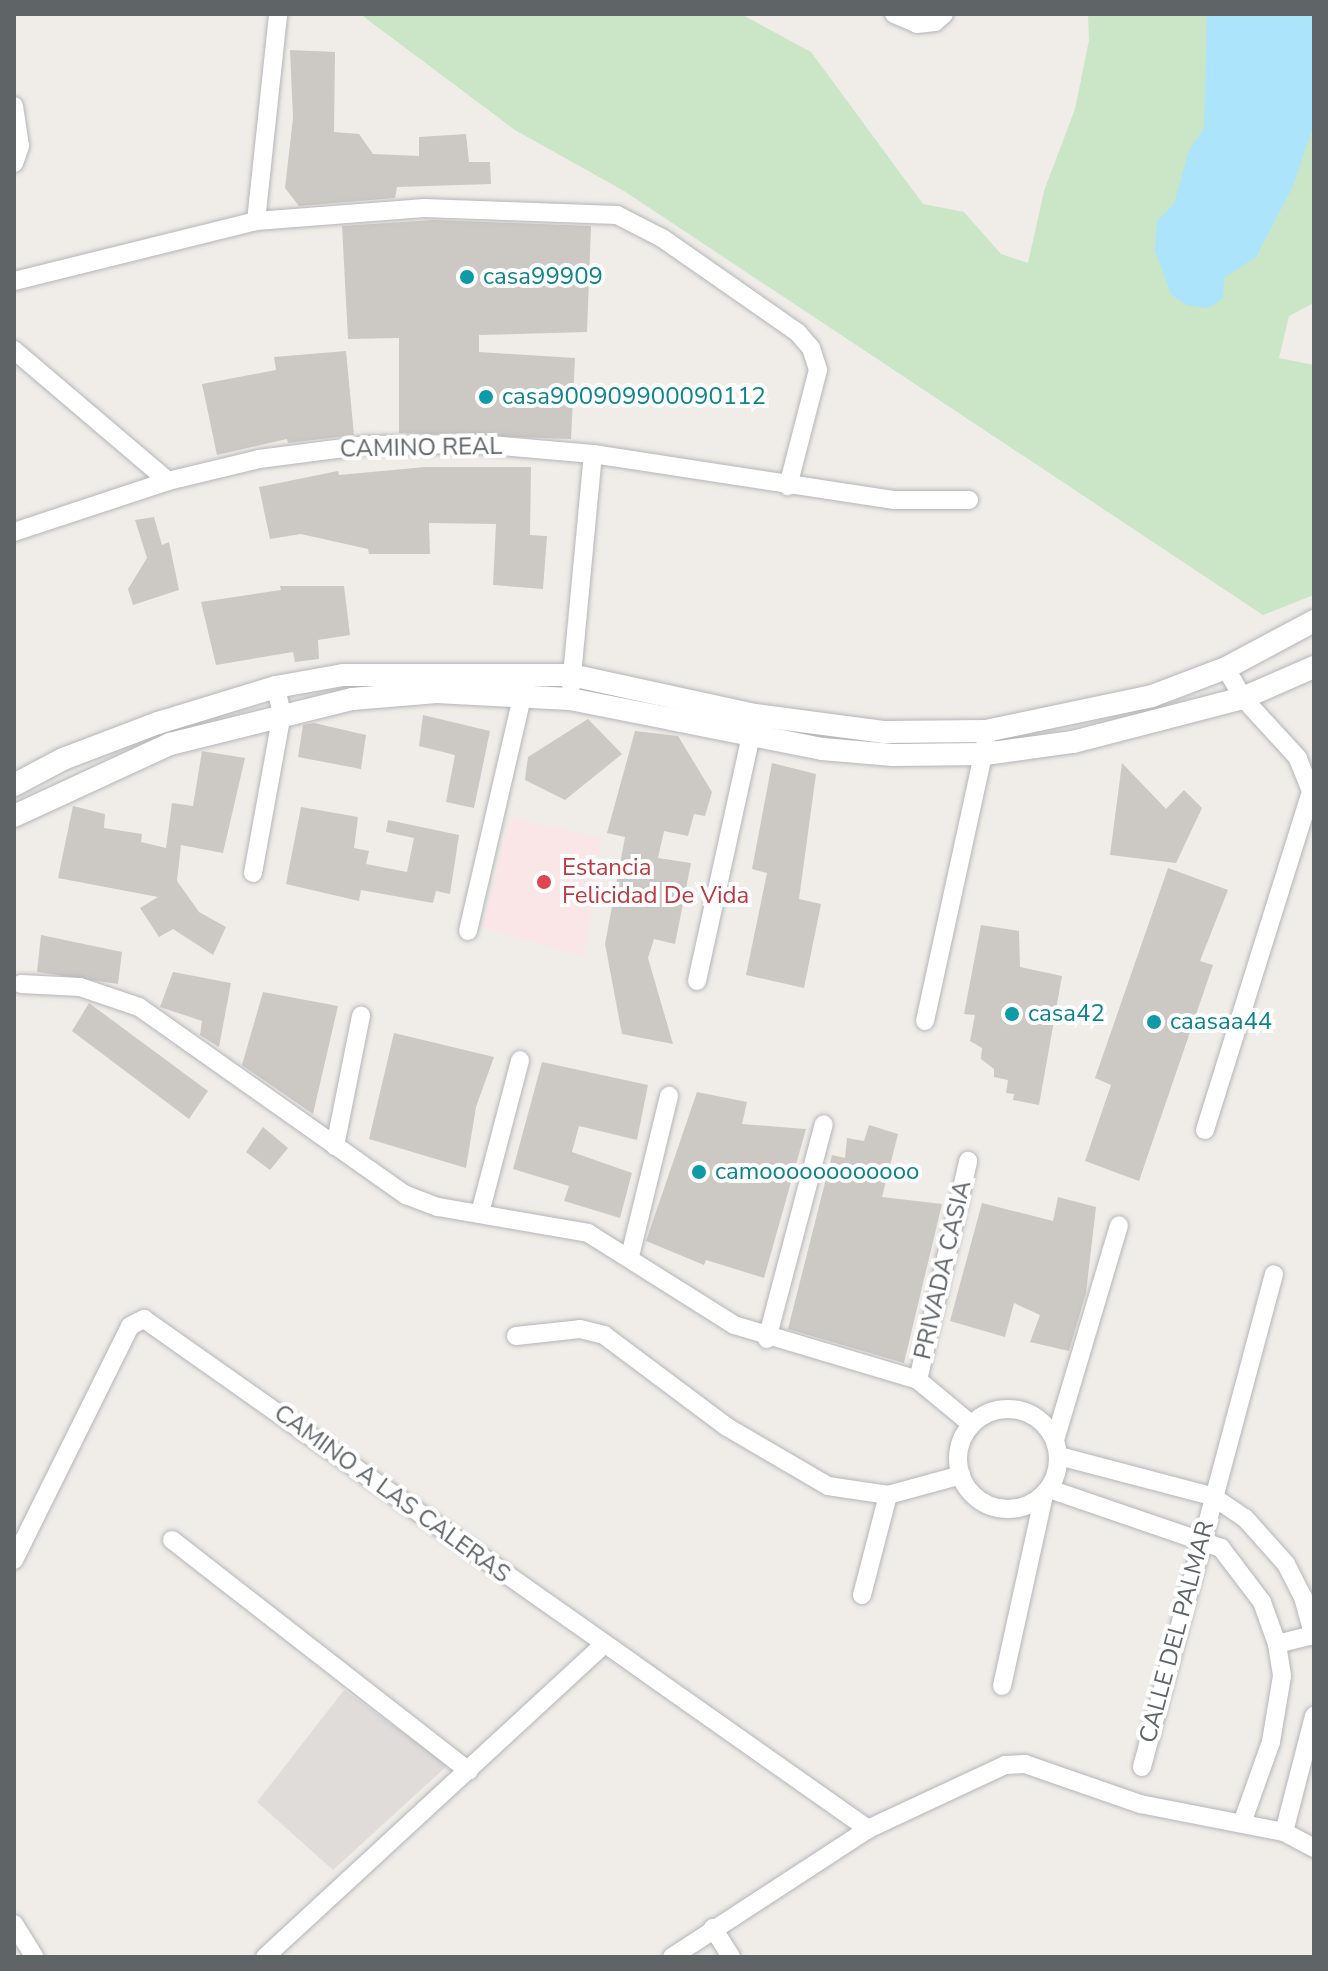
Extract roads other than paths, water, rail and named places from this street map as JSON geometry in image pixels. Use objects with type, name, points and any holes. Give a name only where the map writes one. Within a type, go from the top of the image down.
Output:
[{"type":"street","points":[[256,221],[278,14]]},
{"type":"street","points":[[894,14],[917,24],[944,15]]},
{"type":"street","points":[[14,106],[20,146],[14,163]]},
{"type":"street","points":[[14,281],[256,221],[424,208],[617,215],[662,238],[798,333],[818,370],[788,486]]},
{"type":"street","points":[[14,350],[168,481]]},
{"type":"street","name":"CAMINO REAL","points":[[14,532],[168,481],[259,459],[367,445],[479,444],[593,454],[895,500],[969,500]]},
{"type":"street","points":[[570,699],[593,454]]},
{"type":"street","points":[[14,816],[170,744],[352,699],[525,685],[571,675],[753,726],[885,732],[986,731],[1152,696],[1226,668],[1314,621]]},
{"type":"street","points":[[14,785],[63,759],[276,687],[343,675],[525,685],[570,699],[753,726],[893,755],[985,754],[1073,742],[1243,698],[1314,667]]},
{"type":"street","points":[[1205,1130],[1310,804],[1308,777],[1298,758],[1243,698],[1226,668]]},
{"type":"street","points":[[468,931],[525,685]]},
{"type":"street","points":[[253,873],[282,714],[276,687]]},
{"type":"street","points":[[697,981],[753,726]]},
{"type":"street","points":[[925,1021],[985,754],[986,731]]},
{"type":"street","points":[[21,984],[80,987],[139,1007],[406,1195],[480,1213],[588,1233],[630,1256],[722,1317],[767,1339],[918,1380],[971,1424]]},
{"type":"street","points":[[335,1146],[361,1016]]},
{"type":"street","points":[[480,1213],[520,1060]]},
{"type":"street","points":[[630,1256],[669,1096]]},
{"type":"street","points":[[767,1339],[824,1124]]},
{"type":"street","name":"PRIVADA CASIA","points":[[918,1380],[968,1161]]},
{"type":"street","points":[[1002,1686],[1057,1448],[1119,1225]]},
{"type":"street","name":"CALLE DEL PALMAR","points":[[1142,1767],[1212,1496],[1274,1274]]},
{"type":"street","name":"CAMINO A LAS CALERAS","points":[[14,1560],[130,1326],[144,1319],[868,1829]]},
{"type":"street","points":[[516,1336],[580,1329],[604,1335],[727,1427],[808,1477],[858,1493],[888,1495],[961,1475]]},
{"type":"street","points":[[1242,1823],[1271,1742],[1282,1676],[1277,1644],[1247,1579],[1221,1548],[1047,1492],[1014,1509],[997,1509],[975,1496],[961,1475],[959,1448],[971,1424],[993,1411],[1018,1409],[1040,1420],[1057,1448],[1212,1496],[1245,1518],[1286,1564],[1303,1597],[1314,1636],[1277,1644]]},
{"type":"street","points":[[862,1595],[888,1495]]},
{"type":"street","points":[[172,1540],[469,1771]]},
{"type":"street","points":[[265,1957],[603,1645]]},
{"type":"street","points":[[1284,1832],[1314,1716]]},
{"type":"street","points":[[1271,1742],[1305,1755]]},
{"type":"street","points":[[672,1957],[868,1829],[987,1770],[1025,1764],[1140,1804],[1284,1832],[1314,1848]]},
{"type":"street","points":[[14,1924],[35,1957]]},
{"type":"street","points":[[713,1928],[731,1957]]},
{"type":"water","points":[[1207,14],[1314,14],[1314,124],[1293,186],[1256,257],[1224,278],[1223,298],[1208,308],[1186,305],[1171,294],[1155,251],[1157,221],[1174,204],[1189,150],[1204,128]]},
{"type":"place","name":"casa99909","points":[[467,277]]},
{"type":"place","name":"casa900909900090112","points":[[486,397]]},
{"type":"place","name":"Estancia Felicidad De Vida","points":[[544,882]]},
{"type":"place","name":"casa42","points":[[1012,1014]]},
{"type":"place","name":"caasaa44","points":[[1154,1022]]},
{"type":"place","name":"camoooooooooooo","points":[[699,1172]]}]
